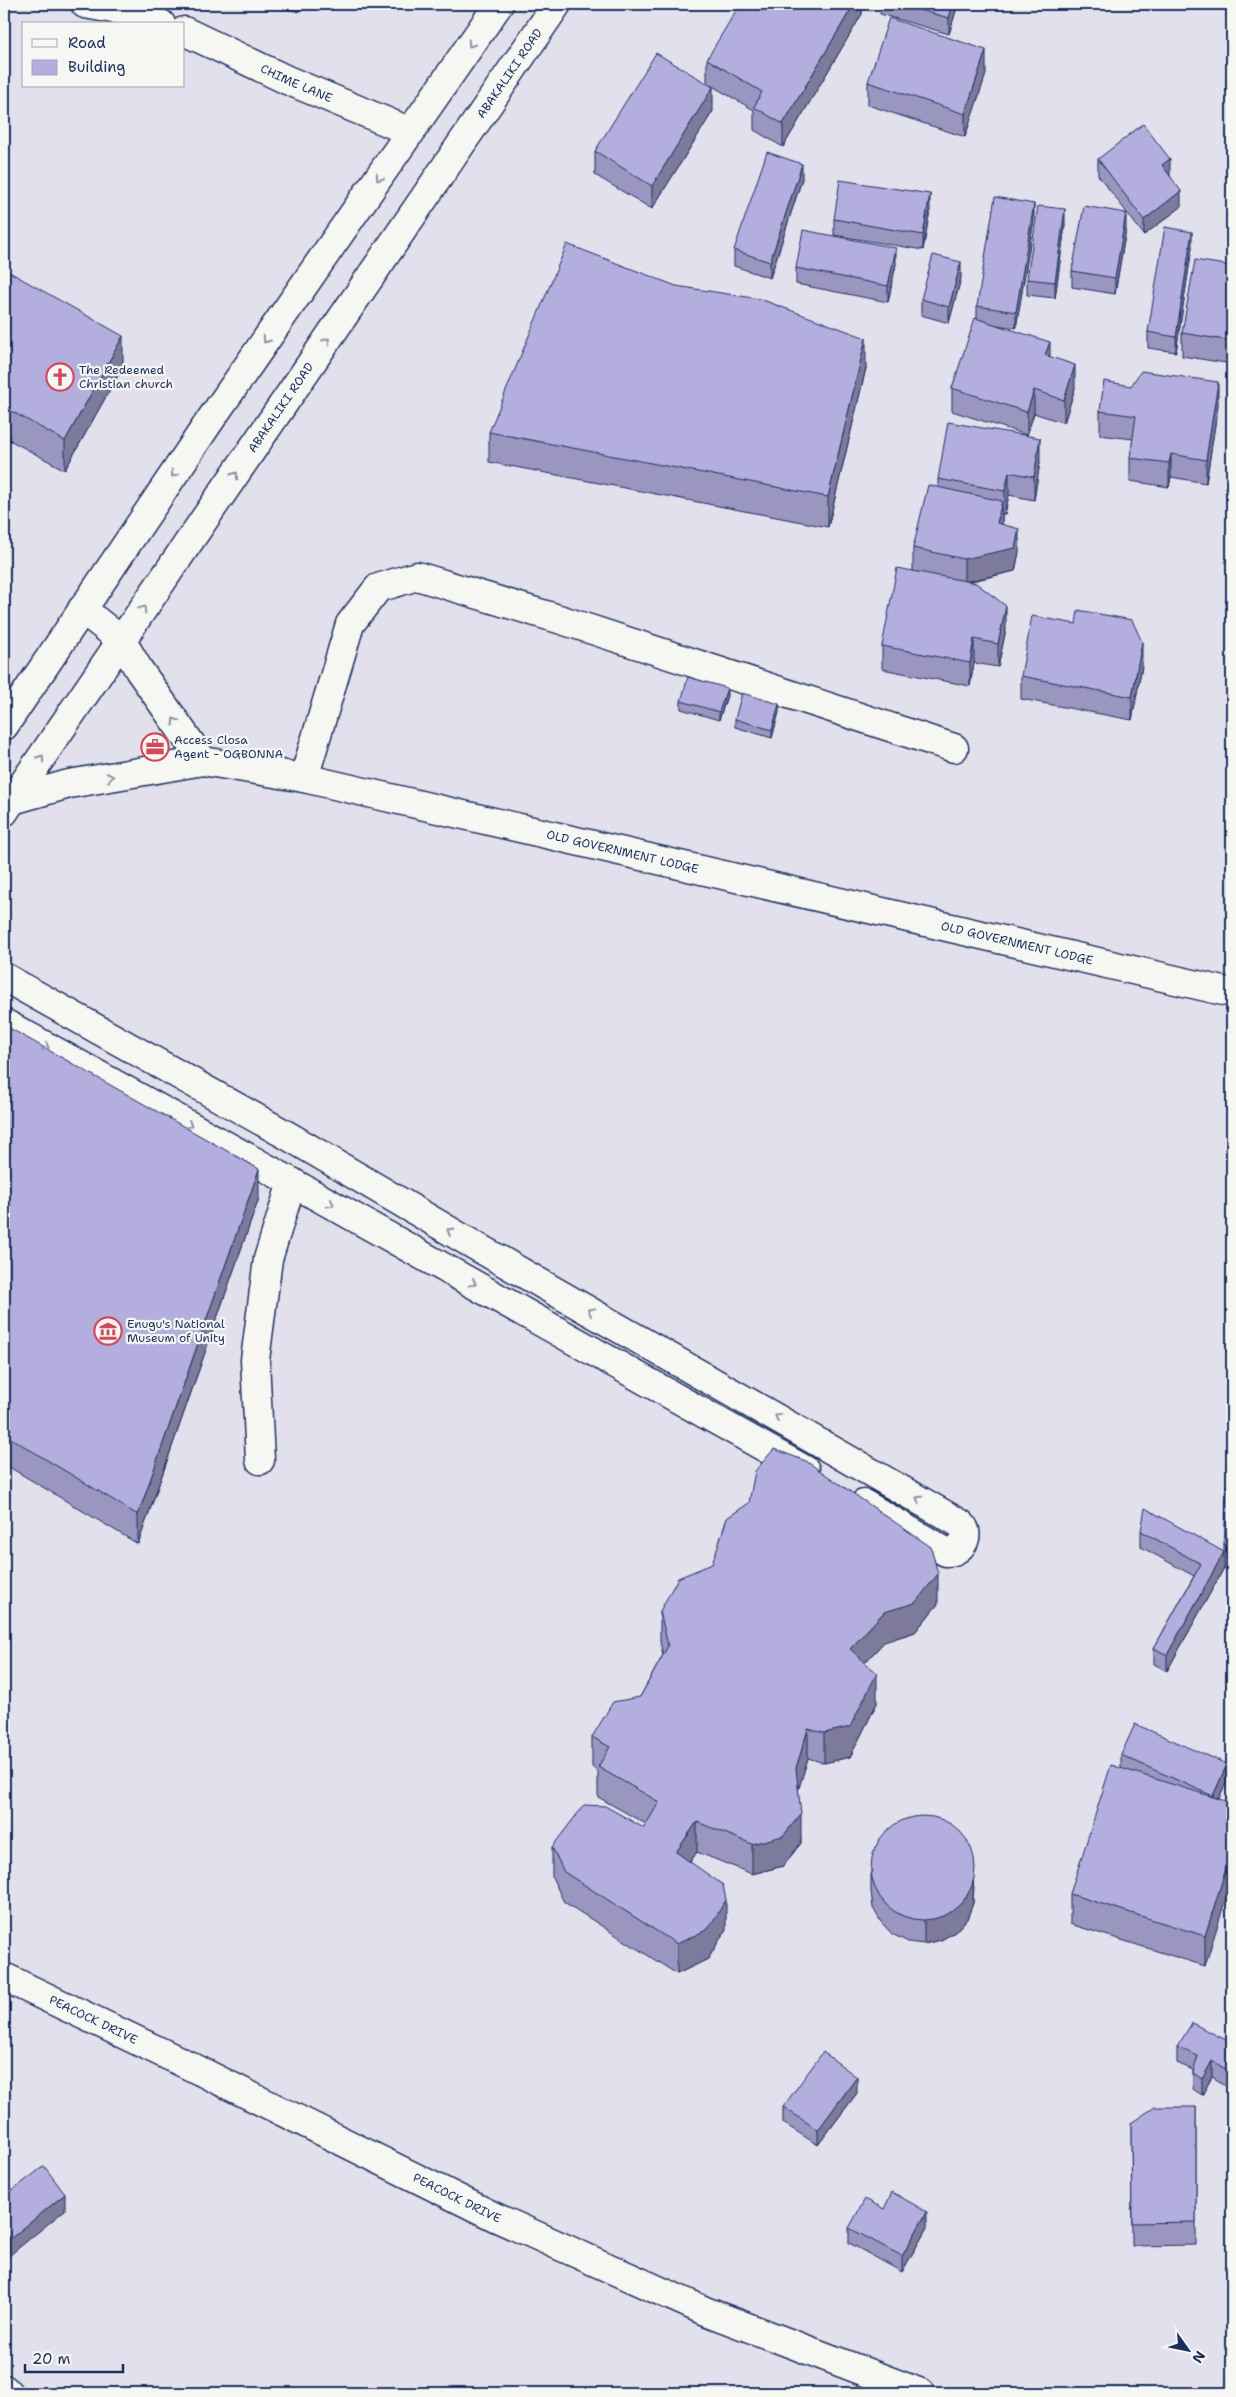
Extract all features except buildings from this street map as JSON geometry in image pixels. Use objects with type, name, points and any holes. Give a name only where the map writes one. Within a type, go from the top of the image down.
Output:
[{"type":"street","points":[[85,4],[118,10],[155,22]]},
{"type":"street","points":[[4,726],[214,414],[499,4]]},
{"type":"street","name":"ABAKALIKI ROAD","points":[[6,803],[122,641],[557,4]]},
{"type":"street","name":"CHIME LANE","points":[[185,31],[287,80],[411,132]]},
{"type":"street","points":[[304,778],[350,624],[378,588],[417,576],[562,620],[954,748]]},
{"type":"street","points":[[82,609],[122,641],[139,670],[203,761]]},
{"type":"street","name":"OLD GOVERNMENT LODGE","points":[[6,803],[69,784],[203,761],[304,778],[1232,993]]},
{"type":"street","points":[[4,976],[290,1137],[472,1244],[626,1330],[961,1524],[965,1528],[966,1536],[960,1548],[955,1552],[946,1552],[837,1488],[4,1023]]},
{"type":"street","points":[[260,1460],[255,1360],[268,1258],[281,1176],[290,1137]]},
{"type":"street","points":[[609,1360],[626,1330]]},
{"type":"street","name":"PEACOCK DRIVE","points":[[4,1977],[183,2062],[503,2221],[705,2311],[921,2393]]},
{"type":"street","points":[[4,2389],[8,2393]]},
{"type":"place","name":"The Redeemed Christian church","points":[[60,377]]},
{"type":"place","name":"Access Closa Agent - OGBONNA","points":[[155,747]]},
{"type":"place","name":"Enugu's National Museum of Unity","points":[[108,1331]]}]
